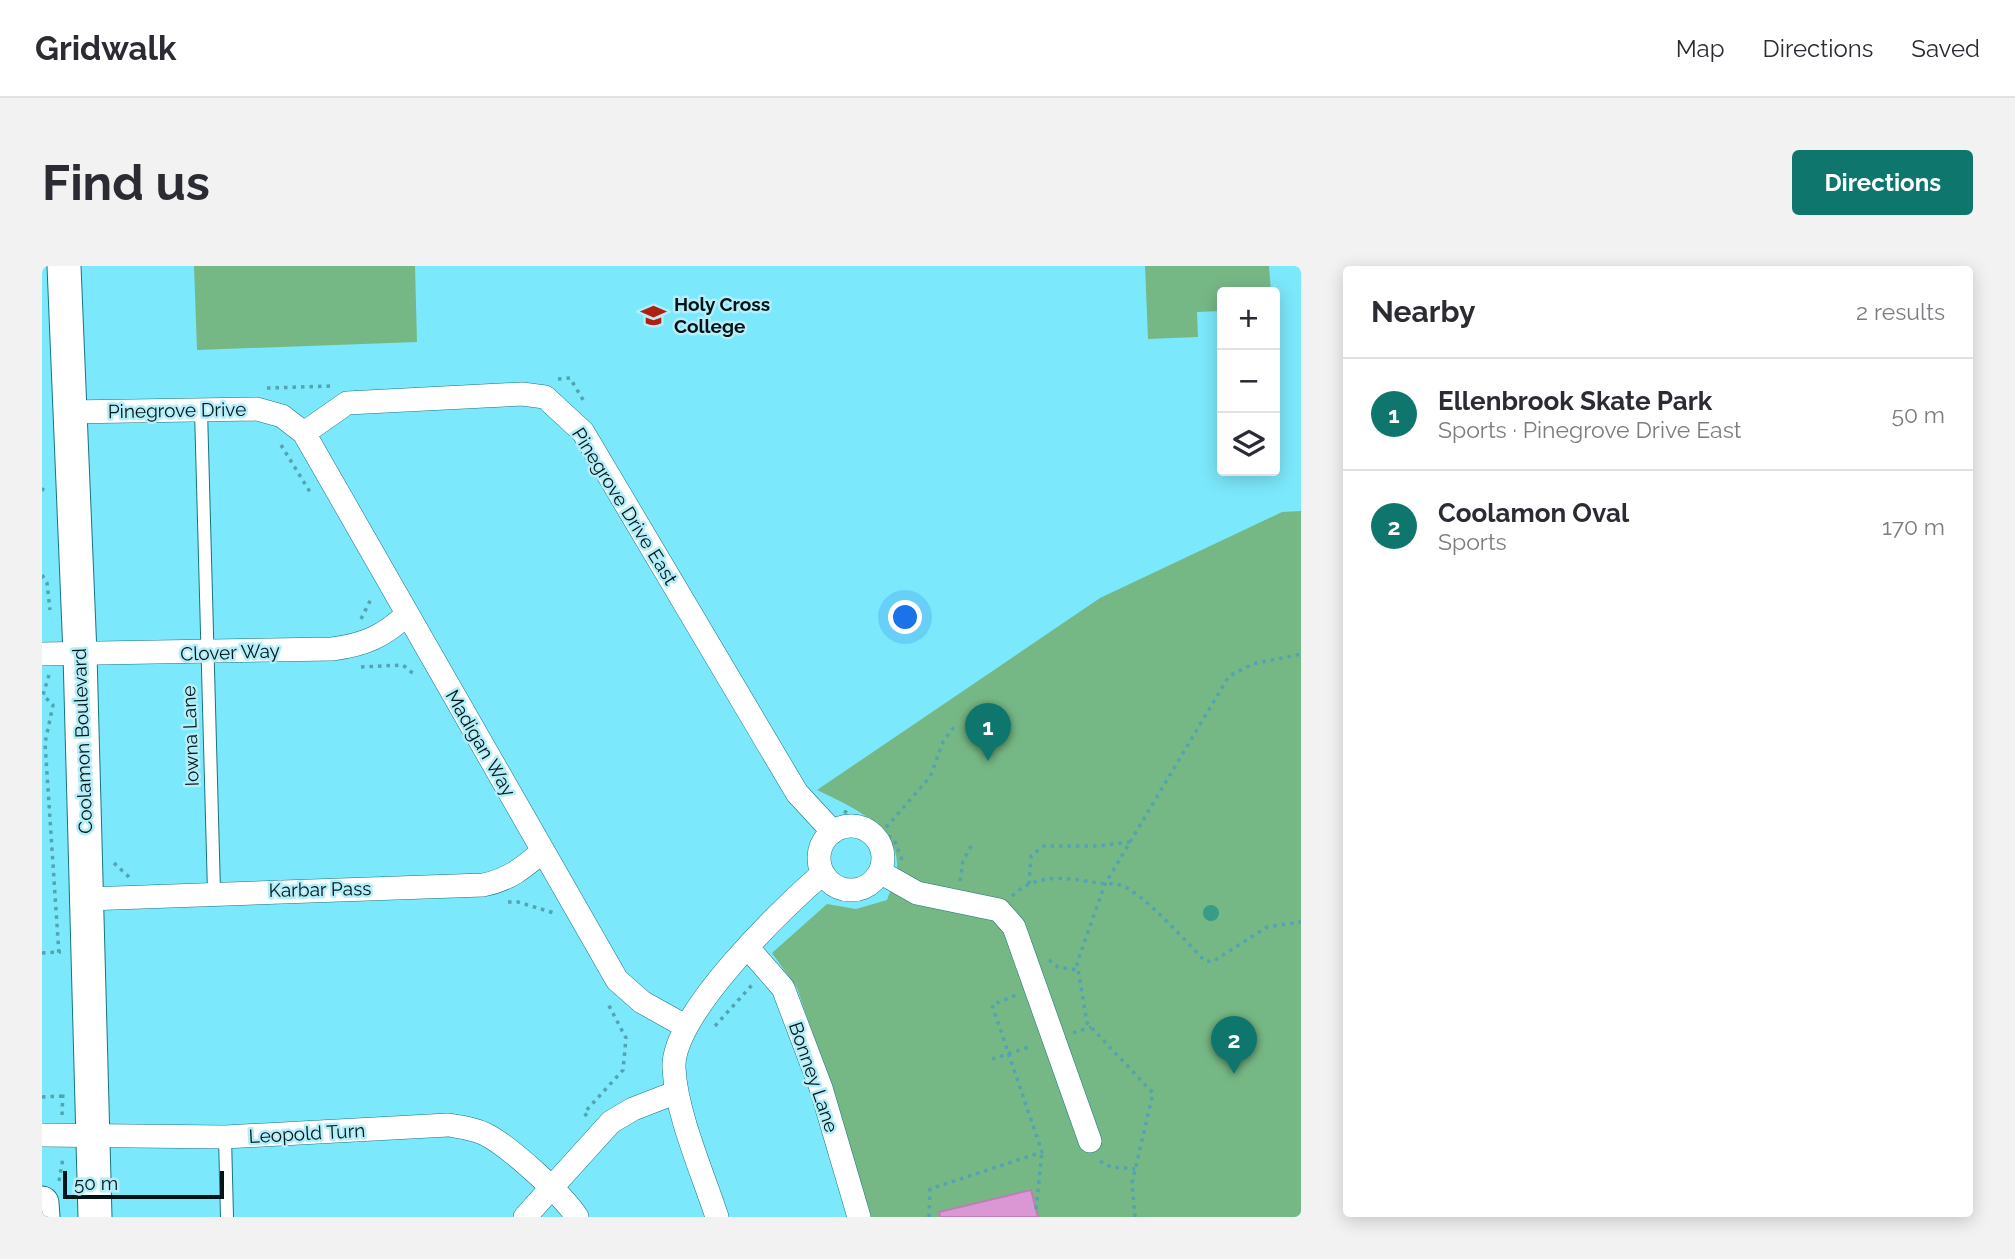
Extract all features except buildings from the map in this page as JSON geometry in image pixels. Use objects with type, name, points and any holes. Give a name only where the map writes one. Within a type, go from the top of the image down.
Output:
[{"type":"street","name":"Coolamon Boulevard","points":[[64,266],[55,412],[57,654],[87,899],[66,1135],[95,1217]]},
{"type":"street","name":"Pinegrove Drive East","points":[[304,433],[347,403],[522,394],[544,397],[583,432],[797,793],[834,832]]},
{"type":"street","name":"Pinegrove Drive","points":[[55,412],[269,411],[282,416],[304,433]]},
{"type":"street","name":"Madigan Way","points":[[304,433],[617,980],[642,1002],[685,1026]]},
{"type":"street","name":"Clover Way","points":[[57,654],[207,654],[358,645],[390,631],[407,614]]},
{"type":"street","points":[[853,826],[872,834],[883,852],[880,872],[866,886],[857,889],[838,886],[823,873],[820,864],[822,846],[834,832],[853,826]]},
{"type":"street","name":"Karbar Pass","points":[[87,899],[214,892],[482,885],[505,891],[543,851]]},
{"type":"street","points":[[880,872],[917,893],[999,910],[1014,928],[1090,1141]]},
{"type":"street","points":[[717,1217],[677,1092],[675,1049],[685,1026],[709,989],[794,898],[823,873]]},
{"type":"street","name":"Bonney Lane","points":[[749,948],[783,988],[821,1088],[859,1217]]},
{"type":"street","points":[[525,1217],[602,1131],[632,1109],[677,1092]]},
{"type":"street","name":"Leopold Turn","points":[[66,1135],[225,1137],[448,1125],[470,1128],[503,1145],[569,1204],[578,1217]]},
{"type":"street","points":[[43,1217],[52,1194]]},
{"type":"lane","name":"Iowna Lane","points":[[201,410],[214,892]]},
{"type":"lane","points":[[225,1137],[227,1217]]},
{"type":"path","points":[[279,441],[315,500]]},
{"type":"path","points":[[42,575],[47,583],[48,606],[54,617],[46,634],[57,654],[43,695],[53,705],[45,743],[59,965]]},
{"type":"path","points":[[373,595],[357,629],[360,667],[402,666],[423,680]]},
{"type":"path","points":[[1135,1217],[1132,1183],[1153,1093],[1087,1024],[1077,964],[1105,884],[1229,676],[1253,664],[1301,654]]},
{"type":"path","points":[[903,867],[894,839],[882,832],[930,778],[943,742],[956,724]]},
{"type":"path","points":[[1029,884],[1031,856],[1044,846],[1098,846],[1130,842]]},
{"type":"path","points":[[950,901],[952,890],[961,890],[961,870],[972,844]]},
{"type":"path","points":[[999,910],[1035,881],[1068,878],[1121,886],[1166,919],[1203,960],[1212,962],[1267,927],[1301,922]]},
{"type":"path","points":[[505,891],[518,902]]},
{"type":"path","points":[[505,891],[518,902],[561,915]]},
{"type":"path","points":[[1042,953],[1058,967],[1078,970]]},
{"type":"path","points":[[712,1030],[766,969]]},
{"type":"path","points":[[1019,987],[1016,995],[992,1005],[1042,1152],[1036,1209]]},
{"type":"path","points":[[602,1131],[584,1113],[623,1070],[626,1038],[607,1001]]},
{"type":"path","points":[[52,1194],[63,1161],[66,1135],[61,1096],[64,1088]]},
{"type":"path","points":[[1090,1141],[1098,1160],[1105,1164],[1135,1169]]},
{"type":"path","points":[[929,1217],[930,1189],[1042,1152]]},
{"type":"green space","points":[[194,266],[415,266],[417,342],[197,350]]},
{"type":"green space","points":[[1145,266],[1269,266],[1271,287],[1217,287],[1217,311],[1197,312],[1198,337],[1148,339]]},
{"type":"green space","points":[[1301,511],[1301,1217],[865,1217],[833,1094],[797,988],[772,953],[827,904],[856,909],[887,900],[897,873],[896,854],[891,841],[870,819],[817,790],[1100,598],[1282,512]]},
{"type":"place","name":"Holy Cross College","points":[[654,315]]},
{"type":"place","name":"Ellenbrook Skate Park","points":[[988,761]]},
{"type":"place","name":"Coolamon Oval","points":[[1234,1074]]}]
